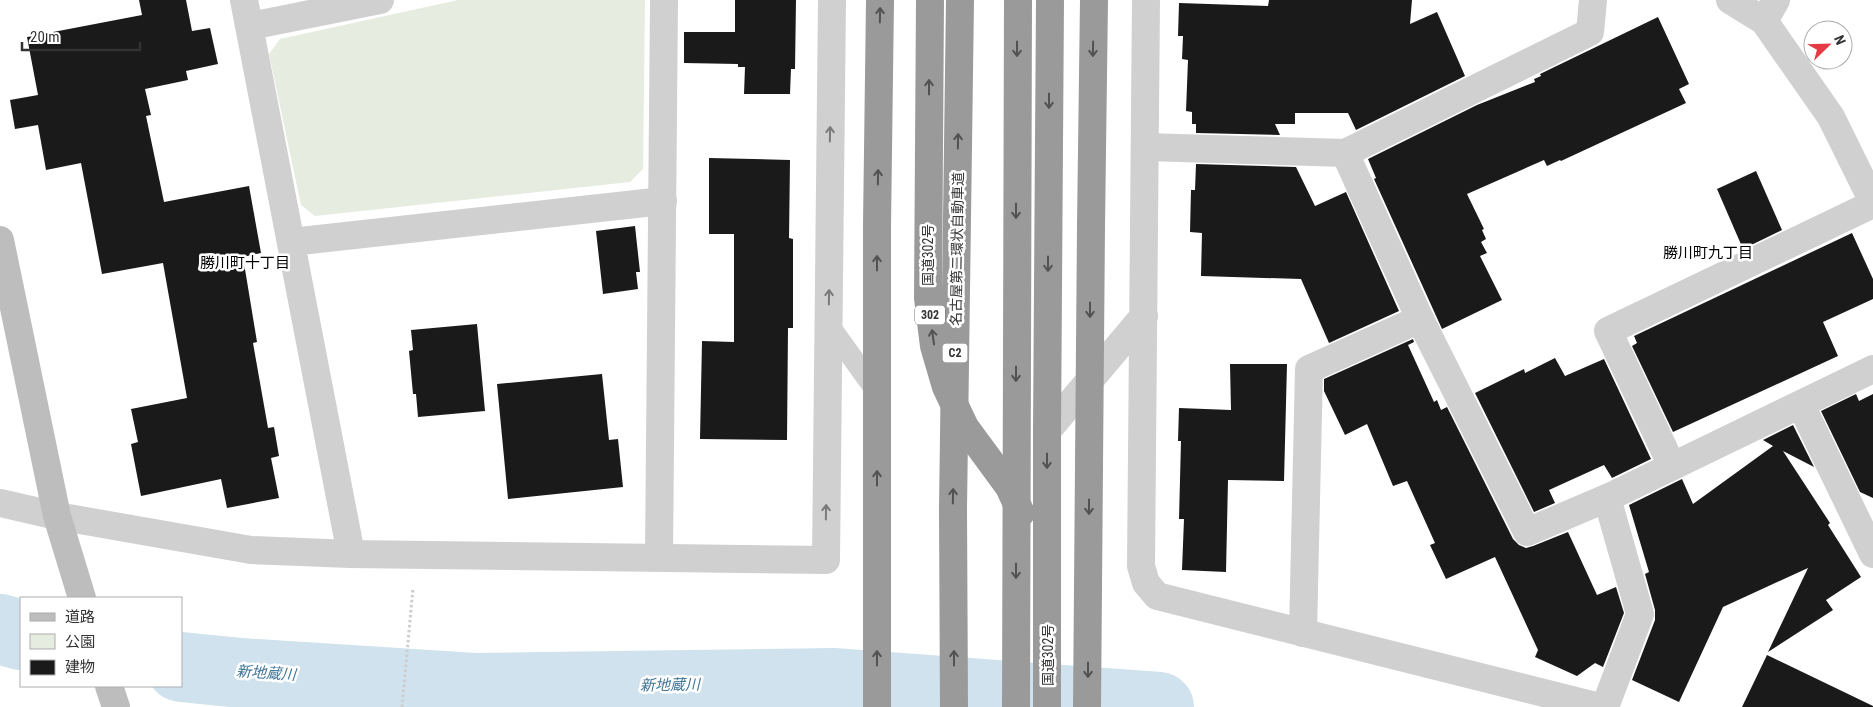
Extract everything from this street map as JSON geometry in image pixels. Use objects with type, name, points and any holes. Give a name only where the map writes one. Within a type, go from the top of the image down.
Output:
[{"type":"highway","points":[[877,707],[880,0]]},
{"type":"highway","name":"国道302号","points":[[930,0],[928,298],[934,346],[946,387],[965,427],[1009,487],[1026,523],[1038,557],[1048,603]]},
{"type":"highway","name":"名古屋第二環状自動車道","points":[[954,707],[953,509],[960,0]]},
{"type":"highway","points":[[1016,707],[1018,0]]},
{"type":"highway","name":"国道302号","points":[[1047,707],[1050,0]]},
{"type":"highway","points":[[1088,707],[1094,0]]},
{"type":"street","points":[[244,0],[351,554]]},
{"type":"street","points":[[250,26],[380,0]]},
{"type":"street","points":[[659,557],[664,0]]},
{"type":"street","points":[[0,503],[57,516],[251,550],[351,554],[826,560],[832,0]]},
{"type":"street","points":[[1146,0],[1141,566],[1146,583],[1156,596],[1600,707]]},
{"type":"street","points":[[1145,147],[1345,153],[1590,32],[1593,0]]},
{"type":"street","points":[[1672,466],[1608,331],[1873,203],[1831,117],[1770,10],[1730,0]]},
{"type":"street","points":[[1345,153],[1420,319],[1527,532],[1608,498],[1801,406],[1873,369]]},
{"type":"street","points":[[291,242],[663,201]]},
{"type":"street","points":[[0,240],[57,516],[82,597]]},
{"type":"street","points":[[1047,431],[1144,316]]},
{"type":"street","points":[[1303,633],[1309,368],[1420,319]]},
{"type":"street","points":[[1801,406],[1873,554]]},
{"type":"street","points":[[1605,707],[1640,614],[1608,498]]},
{"type":"street","points":[[109,687],[116,707]]},
{"type":"lane","points":[[828,324],[872,385]]},
{"type":"path","points":[[402,707],[413,586]]},
{"type":"green space","points":[[458,0],[645,0],[643,169],[630,182],[315,216],[301,205],[269,54],[280,39]]},
{"type":"building","points":[[139,0],[186,0],[192,31],[210,28],[218,64],[186,71],[188,80],[145,89],[151,115],[146,116],[164,202],[249,186],[261,253],[243,257],[257,342],[253,343],[268,428],[274,427],[279,456],[271,458],[279,498],[227,508],[221,479],[141,496],[131,444],[138,442],[131,409],[187,398],[163,263],[102,274],[81,163],[46,170],[38,125],[15,129],[10,100],[38,95],[27,37],[142,15]]},
{"type":"building","points":[[735,0],[796,0],[795,69],[791,69],[790,94],[744,94],[745,67],[738,67],[738,64],[684,63],[684,32],[735,32]]},
{"type":"building","points":[[1269,0],[1412,0],[1410,24],[1437,12],[1465,76],[1356,130],[1348,113],[1295,113],[1295,124],[1275,124],[1280,135],[1196,133],[1196,124],[1192,124],[1192,112],[1186,111],[1188,60],[1182,59],[1183,36],[1178,36],[1179,3],[1268,6]]},
{"type":"building","points":[[1658,17],[1689,84],[1679,89],[1686,103],[1561,161],[1547,166],[1544,160],[1467,194],[1484,229],[1482,230],[1486,239],[1481,242],[1487,253],[1480,256],[1502,300],[1442,329],[1374,179],[1376,178],[1368,159],[1477,105],[1535,82],[1534,79],[1541,76],[1540,74]]},
{"type":"building","points":[[709,158],[790,160],[789,238],[793,239],[793,328],[788,328],[787,440],[700,439],[702,341],[734,342],[734,234],[709,234]]},
{"type":"building","points":[[1196,164],[1296,167],[1315,206],[1346,192],[1399,311],[1329,343],[1301,279],[1201,276],[1202,233],[1190,232],[1191,190],[1195,190]]},
{"type":"building","points":[[1756,171],[1782,230],[1743,249],[1717,189]]},
{"type":"building","points":[[635,226],[640,272],[636,272],[638,289],[603,294],[596,231]]},
{"type":"building","points":[[1852,233],[1873,279],[1873,299],[1823,322],[1838,356],[1673,432],[1632,346],[1637,343],[1634,336]]},
{"type":"building","points":[[477,324],[485,411],[418,417],[416,394],[413,394],[409,351],[413,350],[411,330]]},
{"type":"building","points":[[1413,339],[1414,342],[1408,345],[1434,402],[1437,400],[1441,410],[1447,407],[1513,539],[1519,545],[1526,548],[1568,532],[1597,595],[1616,587],[1624,613],[1603,667],[1595,663],[1577,676],[1535,657],[1538,650],[1495,557],[1446,579],[1430,545],[1435,543],[1407,481],[1393,486],[1367,424],[1345,435],[1324,391],[1324,379]]},
{"type":"building","points":[[1555,358],[1565,376],[1604,359],[1651,459],[1612,478],[1604,465],[1549,490],[1555,503],[1534,512],[1475,393],[1524,369],[1525,373]]},
{"type":"building","points":[[1230,364],[1287,364],[1284,481],[1228,480],[1226,572],[1182,570],[1184,519],[1179,519],[1181,441],[1178,441],[1179,408],[1231,410]]},
{"type":"building","points":[[602,374],[609,440],[618,439],[623,487],[508,499],[497,384]]},
{"type":"building","points":[[1856,394],[1859,401],[1873,394],[1873,498],[1860,492],[1821,411]]},
{"type":"building","points":[[1793,425],[1814,467],[1783,451],[1830,523],[1828,525],[1861,577],[1826,600],[1833,610],[1768,652],[1808,568],[1723,607],[1679,702],[1632,680],[1655,620],[1655,610],[1645,574],[1649,572],[1629,505],[1682,479],[1693,504],[1773,446],[1763,440]]},
{"type":"building","points":[[1767,655],[1873,706],[1873,707],[1742,707]]},
{"type":"waterway","name":"新地蔵川","points":[[0,629],[20,635]]},
{"type":"waterway","name":"新地蔵川","points":[[182,667],[241,673],[475,688],[833,683],[1159,707]]},
{"type":"district","name":"勝川町九丁目","points":[[1708,253]]},
{"type":"district","name":"勝川町十丁目","points":[[245,263]]}]
